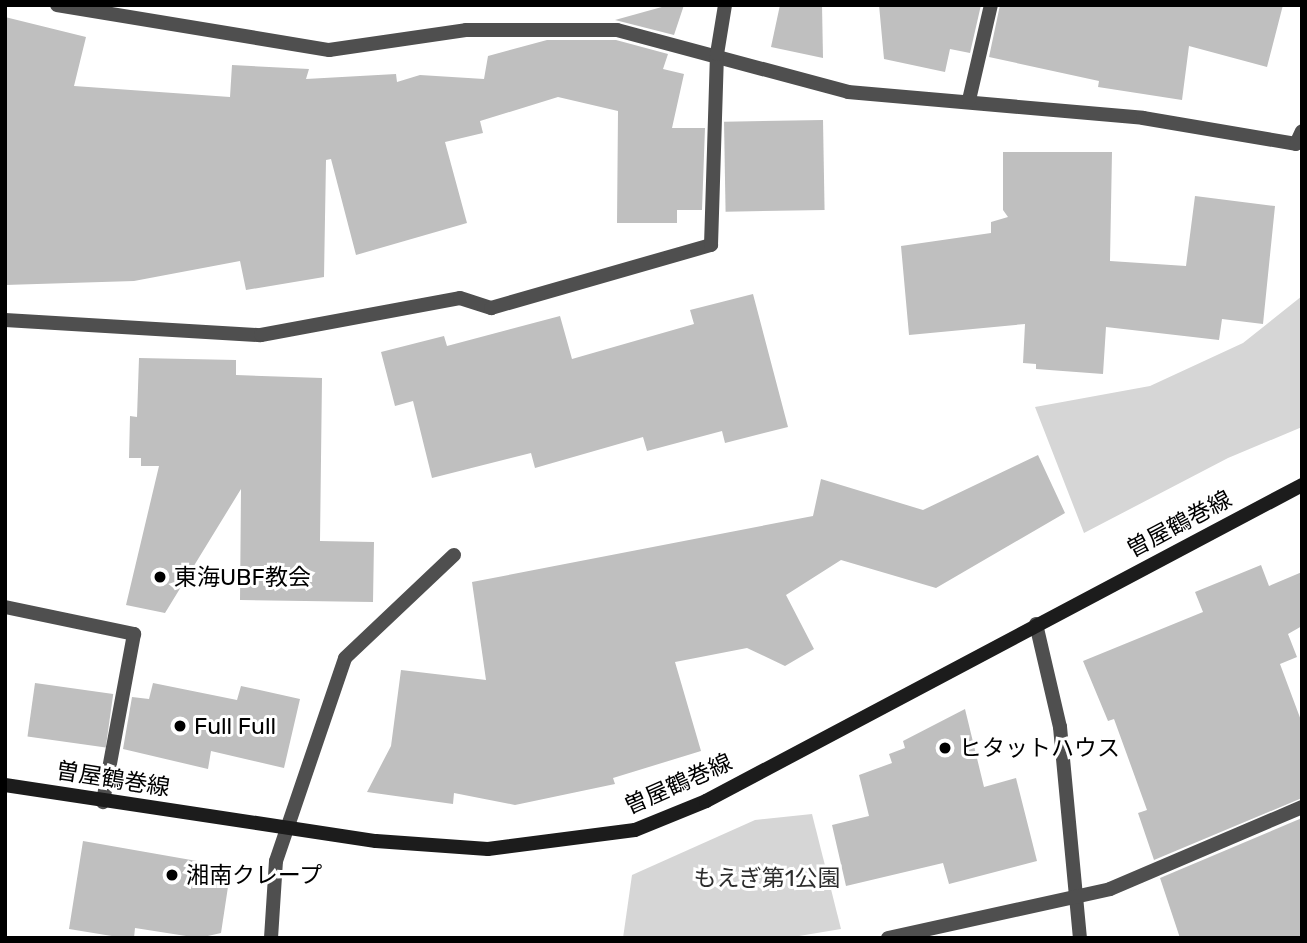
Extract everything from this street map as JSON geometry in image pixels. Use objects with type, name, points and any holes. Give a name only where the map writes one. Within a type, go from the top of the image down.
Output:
[{"type":"main road","name":"曽屋鶴巻線","points":[[5,785],[103,802],[289,828],[488,849],[635,830],[706,801],[1302,485]]},
{"type":"street","points":[[57,5],[329,50],[466,30],[617,30],[717,54],[848,92],[969,100],[1143,118],[1296,144],[1302,131]]},
{"type":"street","points":[[135,5],[141,20]]},
{"type":"street","points":[[5,320],[261,335],[460,298],[491,308],[711,245],[717,54],[724,5]]},
{"type":"street","points":[[969,100],[991,5]]},
{"type":"street","points":[[271,938],[276,861],[345,658],[454,555]]},
{"type":"street","points":[[5,607],[134,634],[103,802]]},
{"type":"street","points":[[1036,624],[1060,727],[1079,898],[1080,938]]},
{"type":"street","points":[[888,938],[1079,898],[1302,807]]},
{"type":"green space","points":[[1302,296],[1302,427],[1228,458],[1084,533],[1035,407],[1150,386],[1243,343]]},
{"type":"green space","name":"もえぎ第1公園","points":[[812,814],[841,929],[787,938],[623,938],[632,875],[755,820]]},
{"type":"building","points":[[669,5],[684,5],[674,35],[615,20]]},
{"type":"building","points":[[780,5],[822,5],[823,58],[771,47]]},
{"type":"building","points":[[879,5],[981,5],[970,53],[950,49],[945,72],[884,59]]},
{"type":"building","points":[[1000,5],[1283,5],[1267,67],[1189,46],[1182,100],[1098,87],[1099,81],[989,57]]},
{"type":"building","points":[[5,17],[86,37],[74,86],[230,97],[232,65],[309,69],[306,79],[396,74],[397,82],[420,75],[484,79],[488,56],[547,40],[616,40],[668,54],[663,69],[684,74],[672,128],[705,128],[702,210],[677,210],[677,223],[617,223],[618,111],[558,97],[480,121],[483,133],[445,142],[467,223],[356,255],[331,159],[326,160],[324,277],[246,290],[240,261],[134,281],[5,285]]},
{"type":"building","points":[[823,120],[825,210],[726,212],[724,122]]},
{"type":"building","points":[[1003,152],[1112,152],[1110,261],[1186,266],[1195,196],[1275,206],[1263,324],[1222,319],[1219,340],[1106,327],[1103,374],[1036,369],[1036,364],[1023,363],[1025,324],[909,335],[901,246],[991,233],[991,222],[1008,217],[1003,210]]},
{"type":"building","points":[[753,294],[788,427],[725,443],[722,431],[647,451],[643,437],[535,468],[531,453],[432,478],[413,401],[395,406],[381,352],[444,336],[447,346],[560,316],[572,359],[694,324],[690,310]]},
{"type":"building","points":[[139,358],[236,360],[236,375],[322,378],[320,541],[374,542],[373,602],[240,600],[241,489],[165,613],[126,605],[159,466],[141,466],[141,458],[129,458],[130,416],[137,417]]},
{"type":"building","points":[[1038,455],[1065,513],[936,588],[841,560],[786,595],[814,649],[785,666],[747,648],[675,662],[701,751],[613,778],[615,784],[515,805],[454,793],[453,804],[367,792],[391,746],[401,670],[486,680],[472,582],[813,516],[821,479],[923,510]]},
{"type":"building","points":[[1261,565],[1269,586],[1302,572],[1302,626],[1288,634],[1297,657],[1280,664],[1302,723],[1302,798],[1154,860],[1138,813],[1147,810],[1114,719],[1108,721],[1083,661],[1203,612],[1195,592]]},
{"type":"building","points":[[35,683],[113,694],[106,747],[27,736]]},
{"type":"building","points":[[153,683],[237,700],[241,686],[300,699],[284,768],[211,751],[208,769],[123,749],[132,697],[149,699]]},
{"type":"building","points":[[965,709],[984,787],[1016,778],[1037,861],[949,884],[943,863],[846,886],[832,825],[869,816],[859,775],[892,763],[889,754],[905,748],[903,741]]},
{"type":"building","points":[[1302,818],[1302,938],[1180,938],[1160,878]]},
{"type":"building","points":[[83,841],[231,867],[221,933],[199,938],[135,928],[134,938],[124,938],[69,929]]},
{"type":"place","name":"東海UBF教会","points":[[160,577]]},
{"type":"place","name":"Full Full","points":[[180,726]]},
{"type":"place","name":"ヒタットハウス","points":[[945,748]]},
{"type":"place","name":"湘南クレープ","points":[[172,875]]}]
